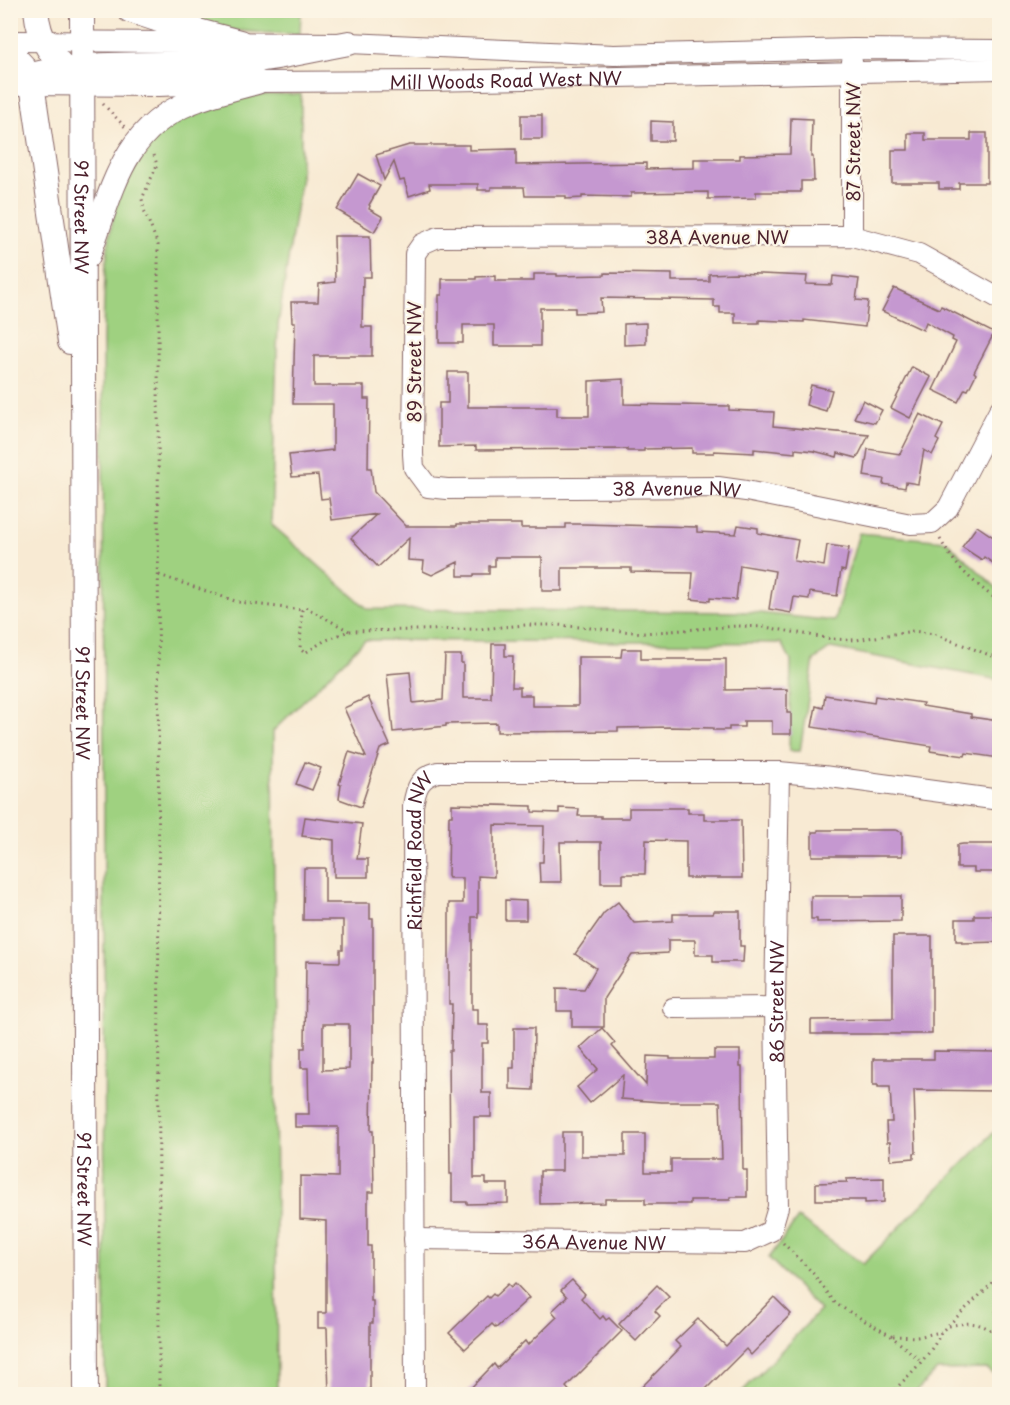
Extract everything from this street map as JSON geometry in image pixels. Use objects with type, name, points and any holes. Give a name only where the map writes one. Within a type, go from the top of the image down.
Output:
[{"type":"main road","points":[[36,10],[38,22],[65,62]]},
{"type":"main road","name":"91 Street NW","points":[[82,10],[82,41],[65,62],[82,272],[86,1395]]},
{"type":"main road","points":[[129,10],[168,24],[240,42]]},
{"type":"main road","points":[[65,62],[82,41]]},
{"type":"main road","points":[[84,479],[69,332],[16,67],[65,62],[250,61],[349,43]]},
{"type":"main road","points":[[82,272],[114,181],[138,140],[158,121],[191,102],[257,82]]},
{"type":"street","name":"Mill Woods Road West NW","points":[[82,41],[349,43],[614,55],[853,49],[999,50]]},
{"type":"street","name":"87 Street NW","points":[[852,236],[853,49]]},
{"type":"street","name":"Mill Woods Road West NW","points":[[16,67],[65,62],[159,86],[257,82],[999,69]]},
{"type":"street","name":"38A Avenue NW","points":[[422,244],[438,237],[852,236],[919,254],[999,299]]},
{"type":"street","name":"89 Street NW","points":[[421,479],[414,468],[413,442],[414,264],[415,254],[422,244]]},
{"type":"street","points":[[935,530],[999,409]]},
{"type":"street","name":"38 Avenue NW","points":[[421,479],[428,487],[447,489],[718,487],[746,490],[935,530]]},
{"type":"street","name":"Richfield Road NW","points":[[415,1395],[413,806],[415,792],[428,774],[438,772],[779,772],[999,800]]},
{"type":"street","name":"86 Street NW","points":[[776,1236],[778,1207],[775,1007],[779,772]]},
{"type":"street","points":[[673,1008],[775,1007]]},
{"type":"street","name":"36A Avenue NW","points":[[414,1239],[745,1243],[776,1236]]},
{"type":"path","points":[[101,102],[132,135]]},
{"type":"path","points":[[157,165],[142,199],[158,245],[159,1395]]},
{"type":"path","points":[[935,530],[952,560],[999,602]]},
{"type":"path","points":[[158,575],[238,602],[302,610],[308,608],[349,631]]},
{"type":"path","points":[[302,610],[300,649],[305,652],[349,631],[558,625],[644,633],[737,626],[765,627],[832,639],[855,640],[913,631],[934,634],[999,659]]},
{"type":"path","points":[[776,1236],[812,1272],[836,1304],[891,1335],[921,1361]]},
{"type":"path","points":[[891,1395],[921,1361],[941,1332],[999,1276]]},
{"type":"path","points":[[999,1287],[996,1310],[999,1329]]},
{"type":"path","points":[[947,1327],[976,1323],[999,1336]]},
{"type":"path","points":[[891,1335],[917,1337],[941,1332]]},
{"type":"green space","points":[[169,11],[301,11],[300,34],[233,30],[201,23]]},
{"type":"green space","points":[[301,94],[301,177],[278,325],[271,524],[368,609],[750,612],[834,621],[859,533],[946,541],[999,590],[999,680],[831,648],[814,660],[800,751],[789,751],[791,661],[781,643],[365,640],[273,731],[277,1394],[105,1394],[103,340],[108,243],[125,183],[140,156],[161,133],[200,109],[260,95]]},
{"type":"green space","points":[[999,1127],[999,1378],[987,1369],[937,1370],[914,1394],[740,1394],[820,1310],[769,1258],[798,1218],[863,1264]]},
{"type":"building","points":[[521,115],[542,115],[542,139],[521,139]]},
{"type":"building","points":[[791,118],[812,119],[811,157],[813,157],[814,181],[801,181],[801,192],[756,192],[756,198],[708,199],[708,192],[631,193],[631,197],[582,196],[582,198],[566,199],[566,196],[525,196],[524,187],[491,187],[491,190],[478,190],[478,184],[429,184],[430,189],[409,196],[404,180],[400,181],[394,162],[384,180],[376,155],[409,145],[469,145],[469,150],[516,149],[516,165],[646,163],[646,169],[694,168],[694,159],[740,159],[740,155],[790,154]]},
{"type":"building","points":[[651,121],[673,122],[673,141],[651,141]]},
{"type":"building","points":[[908,133],[925,133],[925,140],[971,140],[971,133],[987,133],[987,183],[959,183],[959,189],[939,189],[939,183],[892,183],[892,150],[908,150]]},
{"type":"building","points":[[358,174],[380,186],[369,205],[369,209],[383,217],[374,232],[337,210]]},
{"type":"building","points":[[334,236],[370,236],[371,277],[363,277],[362,327],[372,327],[372,356],[314,356],[314,386],[364,386],[364,399],[369,399],[368,468],[371,468],[374,492],[406,526],[521,524],[521,528],[566,528],[566,524],[583,524],[697,527],[697,532],[736,534],[738,525],[758,528],[758,533],[798,540],[794,561],[824,566],[827,545],[849,548],[845,571],[841,570],[837,596],[810,592],[809,599],[794,597],[791,613],[769,609],[775,571],[740,565],[736,600],[691,599],[693,573],[631,572],[631,568],[562,568],[562,591],[542,591],[542,557],[495,557],[495,566],[489,566],[489,574],[474,574],[474,576],[458,576],[458,562],[432,575],[423,571],[424,561],[408,560],[409,538],[378,567],[351,538],[377,514],[332,520],[329,498],[321,499],[318,475],[292,477],[289,455],[333,450],[333,404],[293,404],[295,322],[292,322],[291,302],[318,302],[319,284],[335,282]]},
{"type":"building","points":[[605,273],[672,274],[672,281],[709,281],[709,274],[735,273],[807,276],[806,284],[832,285],[833,276],[859,279],[856,300],[868,301],[865,327],[804,320],[804,322],[759,320],[759,323],[735,323],[735,313],[720,313],[720,307],[714,307],[714,300],[601,298],[602,312],[575,313],[575,308],[540,308],[540,346],[494,346],[494,325],[463,325],[463,343],[439,343],[439,295],[442,295],[442,279],[476,279],[476,277],[495,276],[495,281],[534,281],[534,274],[557,274],[557,276],[605,275]]},
{"type":"building","points":[[894,288],[939,309],[941,306],[994,333],[974,372],[976,374],[968,390],[965,389],[958,402],[933,390],[956,342],[952,340],[953,337],[926,322],[923,330],[882,311]]},
{"type":"building","points":[[646,323],[646,344],[624,345],[624,324]]},
{"type":"building","points":[[912,367],[931,377],[910,418],[891,408]]},
{"type":"building","points":[[448,372],[468,372],[468,407],[557,407],[557,416],[589,416],[589,381],[624,379],[624,404],[729,406],[729,410],[774,412],[773,426],[869,435],[857,458],[838,453],[837,457],[795,449],[795,453],[754,449],[754,453],[714,451],[714,453],[692,453],[692,448],[627,451],[627,449],[476,450],[476,446],[439,447],[439,403],[448,403]]},
{"type":"building","points":[[811,385],[832,390],[826,411],[806,405]]},
{"type":"building","points":[[863,400],[882,410],[875,423],[854,418]]},
{"type":"building","points":[[920,414],[943,425],[932,455],[924,450],[918,484],[906,482],[905,488],[883,484],[884,479],[864,476],[868,449],[900,454]]},
{"type":"building","points":[[977,526],[999,541],[999,567],[984,557],[982,560],[962,547]]},
{"type":"building","points":[[492,644],[505,644],[505,656],[513,656],[512,687],[520,687],[520,695],[532,695],[532,706],[578,706],[578,657],[621,657],[622,649],[641,649],[641,659],[726,659],[726,690],[787,689],[787,713],[791,713],[791,734],[772,734],[772,721],[744,721],[744,727],[729,727],[729,730],[670,727],[618,728],[618,731],[497,732],[497,723],[446,724],[446,726],[393,732],[387,674],[410,672],[413,703],[443,700],[445,655],[461,655],[463,698],[491,698]]},
{"type":"building","points":[[825,695],[874,703],[875,696],[923,703],[922,706],[999,721],[999,758],[930,751],[931,746],[812,727],[816,706],[823,708]]},
{"type":"building","points":[[368,697],[390,745],[380,749],[361,807],[339,799],[341,785],[339,784],[349,752],[366,757],[344,708]]},
{"type":"building","points":[[305,762],[321,768],[312,790],[296,784]]},
{"type":"building","points":[[452,804],[532,806],[532,812],[559,813],[559,808],[579,809],[578,816],[601,816],[601,818],[629,818],[629,808],[688,808],[688,813],[704,813],[704,820],[741,820],[742,878],[686,878],[686,841],[646,840],[645,874],[623,874],[623,883],[601,883],[601,842],[560,842],[561,882],[540,882],[539,862],[543,862],[544,826],[494,825],[494,877],[478,876],[478,917],[472,917],[472,1009],[478,1009],[478,1025],[488,1025],[488,1043],[482,1043],[482,1093],[491,1093],[491,1117],[474,1117],[474,1178],[486,1178],[486,1184],[508,1184],[508,1203],[452,1202],[449,1051],[451,1051],[452,1004],[449,1004],[449,903],[463,903],[463,878],[449,878],[448,876],[449,816],[452,816]]},
{"type":"building","points":[[305,817],[362,824],[357,859],[368,859],[368,877],[334,877],[334,840],[302,836]]},
{"type":"building","points":[[818,830],[896,830],[902,832],[902,856],[812,856],[812,832],[818,832]]},
{"type":"building","points":[[999,844],[999,868],[994,868],[994,872],[974,872],[974,868],[957,868],[957,845]]},
{"type":"building","points":[[304,868],[325,868],[325,903],[370,903],[370,919],[373,919],[371,1131],[373,1131],[374,1192],[368,1192],[368,1246],[371,1246],[371,1301],[373,1301],[373,1323],[370,1323],[370,1395],[329,1395],[327,1328],[318,1328],[318,1313],[326,1313],[326,1221],[300,1219],[300,1176],[338,1177],[338,1127],[295,1127],[295,1114],[309,1114],[308,1068],[301,1068],[301,1048],[305,1048],[306,961],[340,962],[340,950],[343,950],[343,920],[303,920]],"holes":[[[323,1024],[349,1024],[349,1069],[323,1070]]]},
{"type":"building","points":[[811,896],[901,896],[901,921],[817,922],[817,919],[811,919]]},
{"type":"building","points":[[505,900],[526,901],[526,920],[505,920]]},
{"type":"building","points":[[618,902],[634,923],[673,921],[673,914],[740,911],[740,946],[744,946],[743,962],[713,962],[713,955],[695,955],[695,940],[668,940],[668,953],[632,955],[604,998],[604,1027],[572,1027],[572,1011],[557,1011],[557,988],[584,989],[596,968],[575,954],[604,913]]},
{"type":"building","points":[[974,915],[993,915],[993,919],[999,919],[999,942],[962,943],[962,941],[956,941],[956,919],[974,919]]},
{"type":"building","points":[[893,936],[932,936],[932,1034],[811,1034],[811,1020],[893,1019]]},
{"type":"building","points":[[514,1028],[534,1028],[533,1090],[510,1089],[510,1068],[514,1068]]},
{"type":"building","points":[[602,1028],[615,1043],[612,1046],[646,1085],[647,1056],[670,1057],[670,1059],[714,1059],[714,1050],[740,1050],[743,1170],[747,1170],[747,1197],[730,1197],[730,1200],[690,1200],[690,1204],[645,1204],[645,1199],[605,1199],[605,1203],[540,1204],[540,1171],[562,1171],[562,1132],[581,1132],[581,1156],[625,1156],[625,1134],[645,1134],[645,1172],[671,1172],[671,1159],[722,1159],[720,1102],[621,1099],[623,1075],[590,1103],[577,1087],[598,1069],[580,1048]]},
{"type":"building","points":[[934,1051],[999,1052],[999,1091],[914,1090],[916,1153],[914,1153],[914,1158],[891,1160],[886,1122],[892,1122],[890,1087],[873,1085],[873,1059],[934,1059]]},
{"type":"building","points":[[884,1178],[884,1202],[816,1200],[816,1183]]},
{"type":"building","points":[[572,1280],[585,1294],[581,1298],[600,1319],[603,1316],[606,1320],[609,1318],[622,1331],[566,1387],[573,1395],[464,1395],[494,1364],[497,1368],[525,1341],[528,1345],[557,1317],[552,1311],[567,1297],[561,1290]]},
{"type":"building","points":[[515,1283],[529,1298],[496,1328],[492,1324],[465,1349],[449,1333],[487,1296],[489,1298],[493,1294],[495,1296],[508,1284],[511,1287]]},
{"type":"building","points":[[657,1285],[669,1297],[655,1311],[660,1316],[636,1341],[619,1324]]},
{"type":"building","points":[[774,1297],[791,1314],[751,1355],[746,1349],[700,1395],[634,1395],[681,1347],[675,1341],[698,1319],[726,1346]]}]
